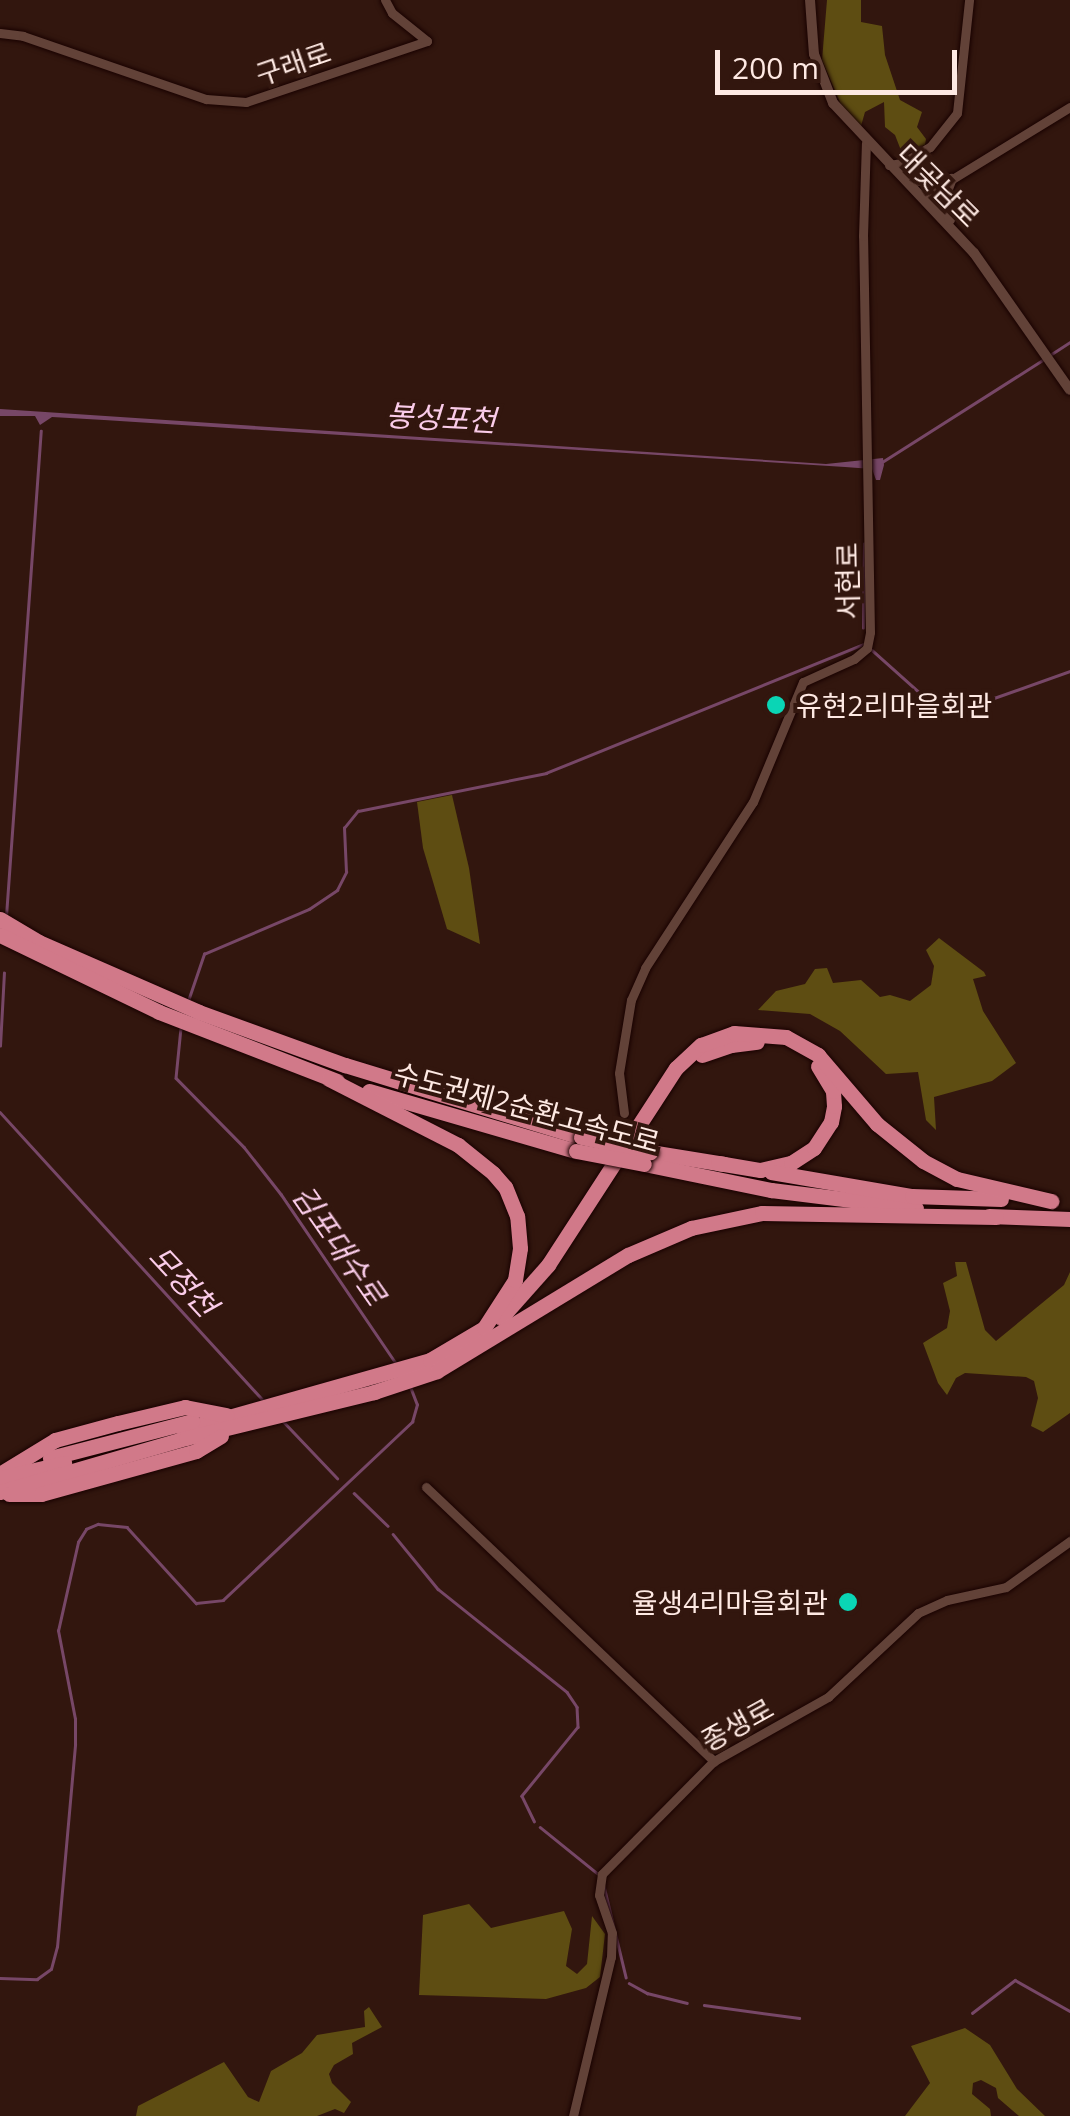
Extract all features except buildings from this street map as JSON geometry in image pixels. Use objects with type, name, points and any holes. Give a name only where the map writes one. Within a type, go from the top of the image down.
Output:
[{"type":"highway","name":"수도권제2순환고속도로","points":[[0,920],[26,942]]},
{"type":"highway","name":"수도권제2순환고속도로","points":[[0,935],[26,942],[329,1079],[771,1190],[996,1217],[1070,1219]]},
{"type":"highway","name":"수도권제2순환고속도로","points":[[197,1019],[579,1144]]},
{"type":"highway","points":[[484,1336],[533,1286],[676,1068],[702,1045],[734,1033],[786,1038],[802,1045],[830,1067],[877,1124],[923,1161],[956,1179],[1052,1201]]},
{"type":"highway","points":[[484,1336],[544,1284],[671,1082],[685,1069],[714,1050],[746,1042],[782,1046],[816,1064],[833,1091],[834,1106],[831,1122],[814,1148],[791,1163],[760,1170],[718,1163]]},
{"type":"highway","points":[[329,1079],[458,1145],[505,1187],[519,1228],[518,1269],[484,1336]]},
{"type":"highway","name":"수도권제2순환고속도로","points":[[647,1158],[718,1163],[912,1196],[1070,1202]]},
{"type":"highway","points":[[0,1476],[291,1408],[413,1373],[644,1246],[730,1217],[790,1212],[996,1217]]},
{"type":"highway","points":[[0,1476],[55,1440],[184,1407],[254,1424],[291,1408]]},
{"type":"highway","points":[[0,1493],[41,1494],[196,1451],[233,1419]]},
{"type":"street","name":"구래로","points":[[0,33],[22,36],[206,99],[246,102],[427,41],[392,13],[384,0]]},
{"type":"street","name":"대곶남로","points":[[810,0],[814,54],[825,90],[866,143],[956,231],[1070,390]]},
{"type":"street","points":[[890,165],[930,147],[958,113],[969,0]]},
{"type":"street","points":[[923,197],[1070,106]]},
{"type":"street","name":"서현로","points":[[624,1113],[619,1073],[632,1000],[645,968],[753,802],[802,682],[854,659],[867,648],[866,143]]},
{"type":"street","points":[[902,177],[920,183],[952,179]]},
{"type":"street","points":[[952,179],[943,202],[956,231]]},
{"type":"street","points":[[426,1487],[714,1760]]},
{"type":"street","name":"종생로","points":[[573,2116],[612,1957],[612,1933],[598,1895],[599,1879],[714,1760],[828,1698],[918,1613],[947,1600],[1006,1587],[1070,1541]]},
{"type":"shaded area","points":[[827,0],[861,0],[861,22],[882,26],[885,55],[900,100],[922,112],[917,127],[926,139],[925,145],[902,153],[895,135],[885,127],[884,102],[865,112],[861,126],[842,107],[822,60]]},
{"type":"shaded area","points":[[0,409],[826,464],[883,458],[884,465],[880,480],[876,480],[872,469],[845,467],[52,417],[40,425],[35,416],[0,416]]},
{"type":"shaded area","points":[[452,795],[469,868],[480,944],[447,929],[423,848],[417,802]]},
{"type":"shaded area","points":[[939,938],[984,972],[986,976],[973,979],[983,1011],[1016,1063],[992,1081],[934,1097],[936,1130],[926,1120],[918,1072],[886,1074],[840,1031],[810,1014],[758,1010],[776,991],[805,984],[815,969],[827,968],[833,983],[861,980],[880,997],[890,995],[910,1001],[931,985],[934,966],[926,950]]},
{"type":"shaded area","points":[[955,1262],[966,1262],[985,1330],[996,1341],[1064,1285],[1070,1272],[1070,1413],[1043,1432],[1031,1426],[1038,1398],[1034,1381],[1026,1377],[965,1373],[956,1378],[947,1395],[938,1383],[923,1343],[947,1328],[950,1311],[943,1283],[957,1276]]},
{"type":"shaded area","points":[[469,1904],[491,1928],[564,1911],[572,1929],[566,1966],[577,1974],[587,1964],[592,1916],[605,1934],[600,1977],[586,1988],[546,1999],[419,1995],[423,1915]]},
{"type":"shaded area","points":[[369,2007],[382,2027],[352,2043],[353,2054],[334,2065],[329,2074],[332,2083],[351,2102],[344,2113],[335,2109],[317,2116],[136,2116],[138,2106],[224,2062],[248,2097],[259,2102],[271,2071],[302,2053],[317,2035],[365,2027],[364,2011]]},
{"type":"shaded area","points":[[965,2028],[990,2045],[1017,2089],[1045,2116],[1019,2116],[998,2098],[996,2088],[981,2080],[973,2083],[972,2094],[990,2109],[991,2116],[905,2116],[930,2083],[911,2046]]},
{"type":"waterway","points":[[1050,355],[1070,342]]},
{"type":"waterway","points":[[882,462],[1044,359]]},
{"type":"waterway","name":"모정천","points":[[6,916],[41,431]]},
{"type":"waterway","name":"김포대수로","points":[[863,628],[864,544]]},
{"type":"waterway","name":"김포대수로","points":[[188,1001],[204,954],[309,909],[337,890],[346,872],[344,828],[358,811],[546,773],[863,644]]},
{"type":"waterway","points":[[872,650],[929,701],[945,709],[977,704],[1070,671]]},
{"type":"waterway","name":"모정천","points":[[0,1046],[4,973]]},
{"type":"waterway","name":"김포대수로","points":[[181,1028],[176,1078],[244,1147],[281,1194],[396,1363]]},
{"type":"waterway","name":"모정천","points":[[0,1112],[263,1400]]},
{"type":"waterway","name":"김포대수로","points":[[0,1978],[37,1979],[51,1969],[57,1947],[75,1745],[75,1719],[58,1631],[78,1542],[86,1529],[98,1524],[127,1527],[196,1603],[223,1600],[412,1422],[417,1405],[410,1387]]},
{"type":"waterway","name":"모정천","points":[[283,1421],[337,1478]]},
{"type":"waterway","name":"모정천","points":[[354,1493],[388,1526]]},
{"type":"waterway","name":"모정천","points":[[393,1534],[438,1589],[567,1692],[577,1707],[578,1727],[522,1796],[534,1821]]},
{"type":"waterway","name":"모정천","points":[[540,1827],[597,1873]]},
{"type":"waterway","name":"모정천","points":[[604,1886],[626,1977]]},
{"type":"waterway","name":"모정천","points":[[972,2013],[1015,1980],[1070,2011]]},
{"type":"waterway","name":"모정천","points":[[629,1983],[647,1993],[687,2003]]},
{"type":"waterway","name":"모정천","points":[[704,2005],[799,2018]]},
{"type":"place","name":"유현2리마을회관","points":[[776,705]]},
{"type":"place","name":"율생4리마을회관","points":[[848,1602]]},
{"type":"water label","name":"봉성포천","points":[[441,418]]}]
